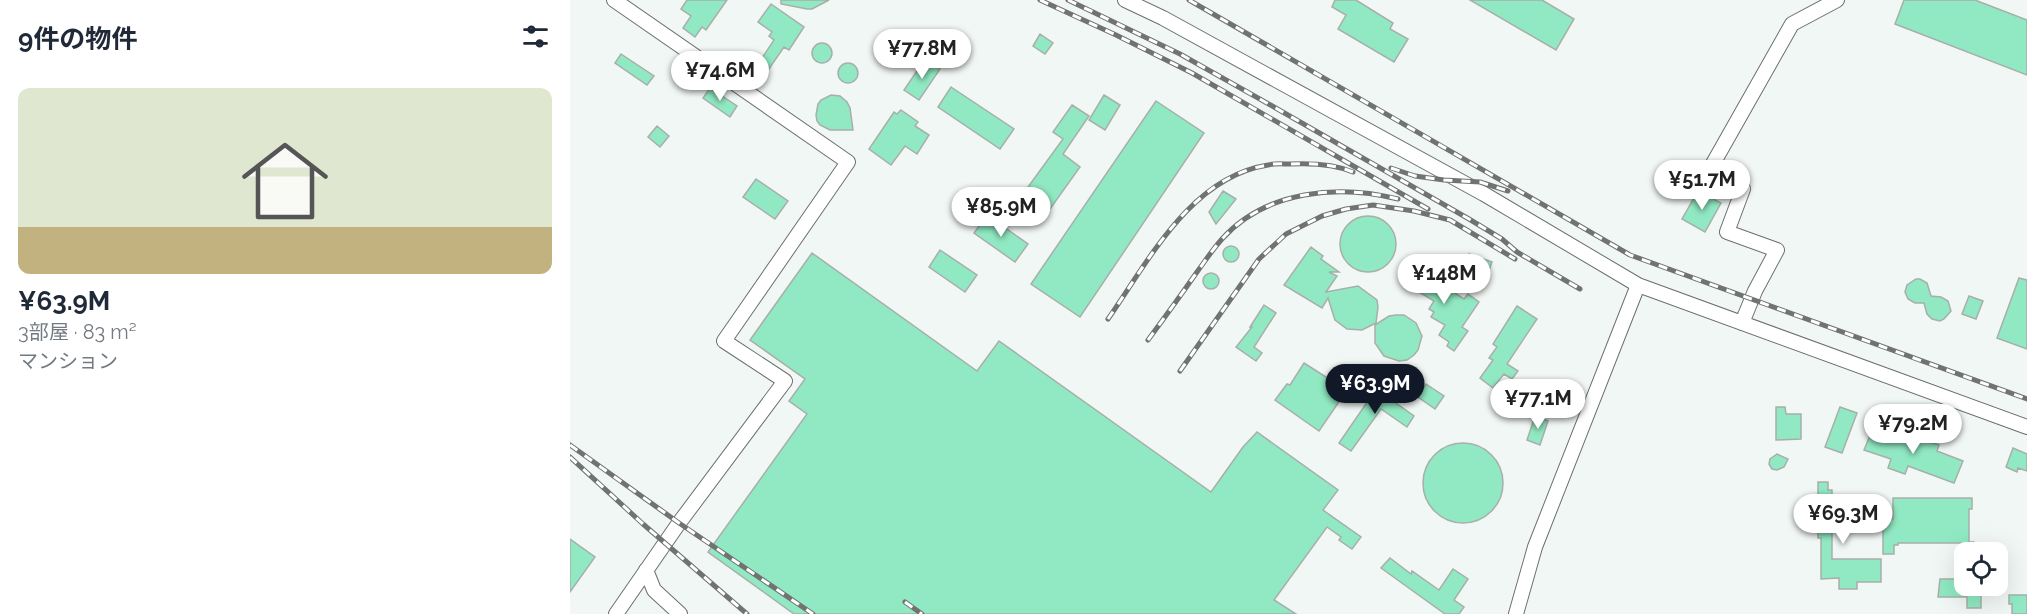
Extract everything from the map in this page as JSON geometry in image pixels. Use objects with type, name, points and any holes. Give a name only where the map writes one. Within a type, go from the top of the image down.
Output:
[{"type":"lane","points":[[614,0],[848,162],[724,341],[784,381],[679,523],[616,614]]},
{"type":"lane","points":[[1125,0],[1174,23],[1476,190],[1638,285],[2027,428]]},
{"type":"lane","points":[[1742,323],[1755,291],[1777,250],[1727,232],[1743,189],[1710,169],[1792,24],[1837,0]]},
{"type":"lane","points":[[1516,614],[1535,547],[1638,285]]},
{"type":"lane","points":[[646,570],[654,590],[680,614]]},
{"type":"building","points":[[687,0],[727,0],[706,30],[702,27],[695,37],[683,28],[691,16],[681,9]]},
{"type":"building","points":[[781,0],[829,0],[812,9],[807,9],[781,4]]},
{"type":"building","points":[[1335,0],[1356,0],[1393,23],[1390,29],[1408,39],[1394,62],[1338,29],[1346,15],[1332,7]]},
{"type":"building","points":[[1470,0],[1542,0],[1574,19],[1556,50]]},
{"type":"building","points":[[1904,0],[1975,0],[2027,20],[2027,75],[1895,24]]},
{"type":"building","points":[[771,4],[804,27],[789,50],[784,47],[764,76],[754,70],[774,40],[769,36],[772,32],[758,22]]},
{"type":"building","points":[[1040,34],[1053,43],[1045,54],[1033,46]]},
{"type":"building","points":[[822,43],[829,46],[832,53],[829,60],[822,63],[815,60],[812,53],[815,46]]},
{"type":"building","points":[[621,54],[654,76],[647,85],[615,63]]},
{"type":"building","points":[[925,59],[940,69],[919,100],[904,90]]},
{"type":"building","points":[[848,63],[855,66],[858,73],[855,80],[848,83],[841,80],[838,73],[841,66]]},
{"type":"building","points":[[951,87],[1014,129],[1000,149],[938,107]]},
{"type":"building","points":[[710,88],[737,106],[730,117],[703,98]]},
{"type":"building","points":[[831,95],[840,96],[847,102],[853,130],[830,130],[817,121],[818,104]]},
{"type":"building","points":[[1104,95],[1120,105],[1105,130],[1089,120]]},
{"type":"building","points":[[1156,101],[1204,133],[1080,317],[1031,284]]},
{"type":"building","points":[[1072,105],[1089,116],[1063,154],[1080,167],[1040,223],[1015,205],[1063,139],[1053,132]]},
{"type":"building","points":[[901,110],[918,122],[915,126],[929,135],[917,154],[905,146],[891,165],[869,149],[894,112],[897,114]]},
{"type":"building","points":[[657,126],[669,136],[660,147],[648,137]]},
{"type":"building","points":[[756,179],[788,201],[775,219],[743,197]]},
{"type":"building","points":[[1223,191],[1236,199],[1216,224],[1209,212]]},
{"type":"building","points":[[1698,191],[1721,203],[1705,232],[1682,219]]},
{"type":"building","points":[[987,215],[1028,244],[1015,262],[974,233]]},
{"type":"building","points":[[1368,216],[1379,218],[1388,224],[1394,233],[1396,244],[1394,255],[1388,264],[1379,270],[1368,272],[1357,270],[1348,264],[1342,255],[1340,244],[1342,233],[1348,224],[1357,218]]},
{"type":"building","points":[[1228,246],[1234,246],[1239,254],[1237,260],[1228,262],[1223,257],[1223,251]]},
{"type":"building","points":[[1311,247],[1323,256],[1321,259],[1339,272],[1329,272],[1337,276],[1326,292],[1358,286],[1377,300],[1376,323],[1362,330],[1347,329],[1335,320],[1328,298],[1322,308],[1284,285]]},
{"type":"building","points":[[940,250],[977,275],[965,292],[929,267]]},
{"type":"building","points":[[812,253],[977,371],[999,341],[1211,492],[1243,447],[1257,432],[1338,490],[1323,510],[1361,537],[1352,549],[1339,540],[1341,537],[1327,527],[1274,600],[1296,614],[794,614],[708,552],[807,414],[789,401],[805,379],[750,340]]},
{"type":"building","points":[[1469,254],[1492,262],[1488,273],[1465,265]]},
{"type":"building","points":[[1411,265],[1464,299],[1468,294],[1479,302],[1462,327],[1468,331],[1454,351],[1447,346],[1449,342],[1439,335],[1445,325],[1431,317],[1434,312],[1429,309],[1434,301],[1401,281]]},
{"type":"building","points":[[1208,273],[1214,273],[1219,281],[1217,287],[1208,289],[1203,284],[1203,278]]},
{"type":"building","points":[[2019,278],[2027,280],[2027,349],[1997,338]]},
{"type":"building","points":[[1916,279],[1927,283],[1931,296],[1941,297],[1948,301],[1951,311],[1944,319],[1940,321],[1932,319],[1927,314],[1924,303],[1915,303],[1908,299],[1905,292],[1907,285]]},
{"type":"building","points":[[1969,296],[1983,301],[1976,319],[1962,314]]},
{"type":"building","points":[[1264,305],[1276,313],[1254,347],[1262,353],[1256,361],[1236,347],[1252,327],[1250,327]]},
{"type":"building","points":[[1517,306],[1537,319],[1507,364],[1518,371],[1512,379],[1504,374],[1493,388],[1480,378],[1493,360],[1489,358],[1497,347],[1493,344]]},
{"type":"building","points":[[1404,315],[1416,323],[1422,336],[1418,350],[1407,360],[1399,361],[1384,356],[1375,343],[1375,325],[1389,316]]},
{"type":"building","points":[[1304,363],[1337,384],[1333,390],[1343,396],[1319,431],[1275,400],[1287,384],[1290,385]]},
{"type":"building","points":[[1381,382],[1393,391],[1389,398],[1414,416],[1407,427],[1381,409],[1351,451],[1339,443]]},
{"type":"building","points":[[1426,384],[1444,396],[1435,409],[1418,397]]},
{"type":"building","points":[[1776,407],[1785,407],[1786,414],[1801,414],[1801,439],[1776,440]]},
{"type":"building","points":[[1840,407],[1857,413],[1842,453],[1825,447]]},
{"type":"building","points":[[1535,416],[1548,421],[1540,445],[1527,440]]},
{"type":"building","points":[[1873,428],[1904,439],[1906,433],[1939,445],[1937,451],[1963,461],[1954,483],[1908,466],[1905,474],[1888,468],[1891,459],[1864,450]]},
{"type":"building","points":[[1463,443],[1478,446],[1491,455],[1500,468],[1503,483],[1500,498],[1491,511],[1478,520],[1463,523],[1448,520],[1435,511],[1426,498],[1423,483],[1426,468],[1435,455],[1448,446]]},
{"type":"building","points":[[2013,448],[2027,454],[2027,471],[2018,468],[2017,472],[2006,467]]},
{"type":"building","points":[[1777,454],[1788,459],[1784,467],[1777,470],[1772,469],[1769,464],[1770,459]]},
{"type":"building","points":[[1818,482],[1828,482],[1828,490],[1832,490],[1832,518],[1843,514],[1854,516],[1854,498],[1864,498],[1864,517],[1869,517],[1869,520],[1864,521],[1864,525],[1854,525],[1854,522],[1832,522],[1832,559],[1881,559],[1881,582],[1857,582],[1857,589],[1839,589],[1839,578],[1821,579]]},
{"type":"building","points":[[1893,498],[1972,498],[1972,509],[1969,509],[1969,542],[1898,543],[1894,545],[1894,554],[1883,554],[1883,519],[1893,519]]},
{"type":"building","points":[[570,539],[595,557],[570,592]]},
{"type":"building","points":[[1390,558],[1411,574],[1412,571],[1439,590],[1453,569],[1468,579],[1454,600],[1464,607],[1459,614],[1445,614],[1381,568]]},
{"type":"building","points":[[1940,579],[1954,579],[1954,596],[1966,597],[1938,597]]},
{"type":"building","points":[[2009,595],[2027,595],[2027,614],[2012,614]]},
{"type":"building","points":[[1967,596],[1981,596],[1981,608],[1967,608]]},
{"type":"railway","points":[[1040,0],[1192,73],[1428,209]]},
{"type":"railway","points":[[1068,0],[1180,54],[1274,107],[1469,219],[1502,239],[1517,252],[1580,289]]},
{"type":"railway","points":[[1189,0],[1630,255],[2027,399]]},
{"type":"railway","points":[[1108,319],[1175,224],[1194,203],[1216,186],[1241,173],[1273,164],[1322,165],[1353,172]]},
{"type":"railway","points":[[1391,168],[1415,176],[1480,182],[1508,191]]},
{"type":"railway","points":[[1148,340],[1222,239],[1260,210],[1281,201],[1328,192],[1375,194],[1398,199]]},
{"type":"railway","points":[[1180,371],[1259,259],[1286,234],[1322,216],[1373,205],[1414,211],[1450,220],[1515,259]]},
{"type":"railway","points":[[570,445],[679,523],[813,614]]},
{"type":"railway","points":[[570,457],[747,614]]},
{"type":"railway","points":[[905,602],[922,614]]}]
